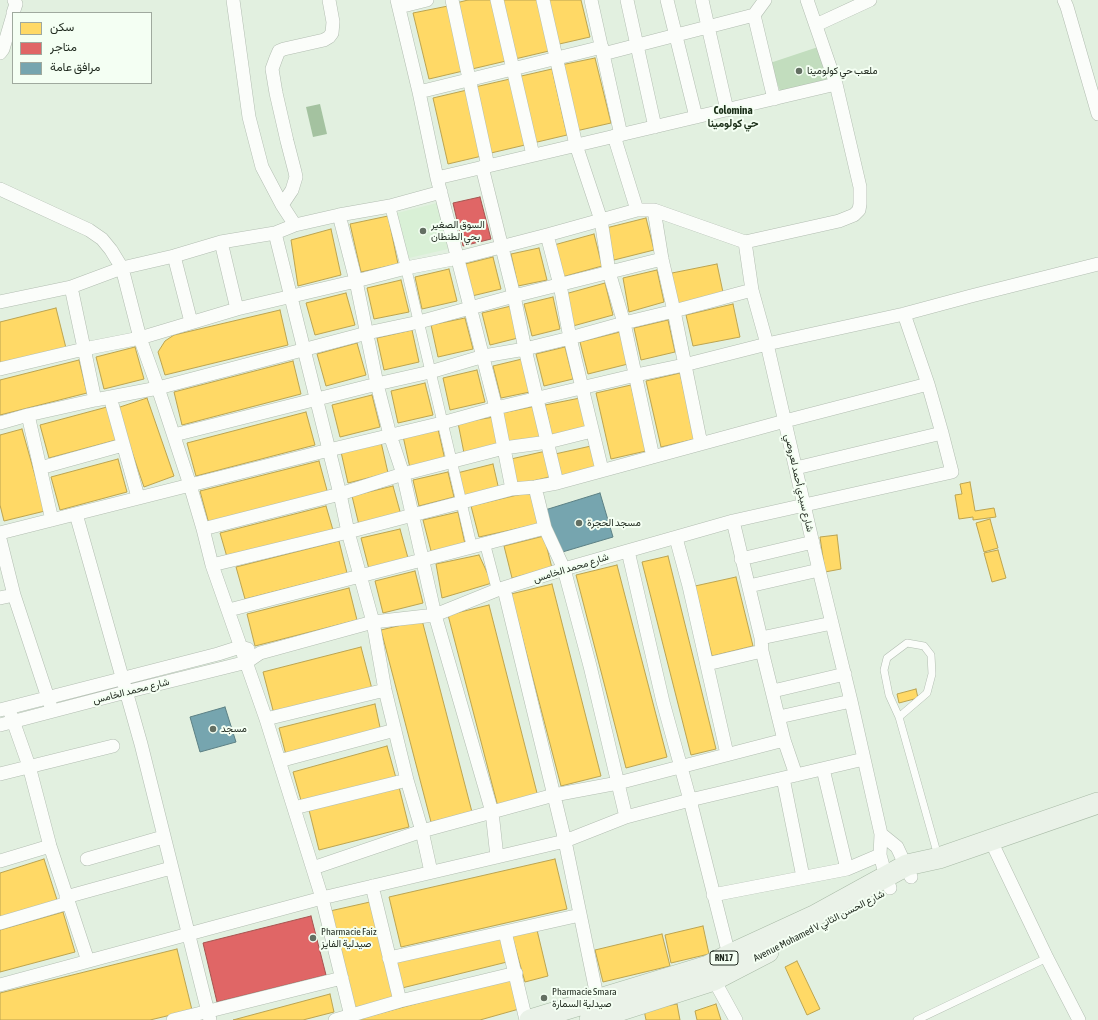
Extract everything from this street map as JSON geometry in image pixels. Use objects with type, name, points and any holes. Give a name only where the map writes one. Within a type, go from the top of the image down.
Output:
[{"type":"main road","name":"RN17","points":[[909,871],[934,860],[1098,803]]},
{"type":"main road","name":"Avenue Mohamed V شارع الحسن الثاني","points":[[530,1020],[598,1014],[714,980],[820,926],[909,871]]},
{"type":"main road","name":"Avenue Mohamed V شارع الحسن الثاني","points":[[598,1014],[708,966],[888,883]]},
{"type":"street","points":[[14,0],[16,4],[14,12]]},
{"type":"street","points":[[233,0],[249,117],[262,167],[282,205],[296,225]]},
{"type":"street","points":[[282,205],[292,190],[296,177],[276,93],[272,69],[279,52],[284,49],[324,40],[329,37],[332,33],[333,22],[328,0]]},
{"type":"street","points":[[427,0],[398,4],[419,92],[437,178],[470,308],[484,356],[512,489]]},
{"type":"street","points":[[452,0],[502,246],[557,483]]},
{"type":"street","points":[[497,0],[533,155]]},
{"type":"street","points":[[543,0],[576,145],[601,220],[609,272],[624,323],[653,457]]},
{"type":"street","points":[[591,0],[618,136],[637,210]]},
{"type":"street","points":[[627,0],[655,127]]},
{"type":"street","points":[[667,0],[696,117]]},
{"type":"street","points":[[702,0],[727,110]]},
{"type":"street","points":[[419,92],[556,58],[637,45],[754,16],[765,0]]},
{"type":"street","points":[[0,369],[84,349],[140,338],[237,308],[356,282],[406,268],[458,258],[637,210],[654,210],[745,242],[839,222],[854,215],[859,210],[860,187],[836,84],[807,0]]},
{"type":"street","points":[[816,24],[870,0]]},
{"type":"street","points":[[1064,0],[1098,114]]},
{"type":"street","points":[[754,16],[774,99]]},
{"type":"street","points":[[0,54],[4,49],[12,18]]},
{"type":"street","points":[[437,178],[836,84]]},
{"type":"street","points":[[0,189],[89,230],[102,239],[122,268],[140,338],[190,485],[212,565],[266,719],[322,898],[352,1018]]},
{"type":"street","points":[[0,300],[71,286],[122,268],[174,256],[221,242],[275,233],[296,225],[338,215],[390,206],[441,192]]},
{"type":"street","points":[[390,206],[472,547]]},
{"type":"street","points":[[654,210],[662,259],[701,444]]},
{"type":"street","points":[[338,215],[356,282],[390,435],[402,474],[435,615],[492,812],[497,857]]},
{"type":"street","points":[[275,233],[340,494],[348,532],[373,622],[385,690],[407,780],[422,831],[431,872]]},
{"type":"street","points":[[547,235],[560,285],[570,338],[602,470]]},
{"type":"street","points":[[221,242],[237,308]]},
{"type":"street","name":"شارع سيدي أحمد لعروصي","points":[[745,242],[752,290],[805,504],[819,570],[852,701],[882,834],[880,855],[888,883]]},
{"type":"street","points":[[174,256],[191,322]]},
{"type":"street","points":[[0,423],[95,400],[158,388],[367,333],[418,322],[662,259]]},
{"type":"street","points":[[0,533],[138,497],[442,423],[496,408],[684,365],[766,344],[904,314],[1098,264]]},
{"type":"street","points":[[71,286],[95,400]]},
{"type":"street","points":[[174,435],[430,372],[484,356],[525,349],[570,338],[752,290]]},
{"type":"street","points":[[796,468],[942,433],[928,384],[904,314]]},
{"type":"street","points":[[212,565],[348,532],[512,489],[557,483],[784,421],[928,384]]},
{"type":"street","points":[[110,397],[138,497]]},
{"type":"street","points":[[28,415],[52,520]]},
{"type":"street","points":[[203,529],[340,494],[402,474],[504,448],[548,442],[592,431]]},
{"type":"street","name":"شارع محمد الخامس","points":[[0,725],[247,662],[260,653],[373,622],[435,615],[501,589],[564,569],[733,522],[805,504],[886,488],[952,472],[942,433]]},
{"type":"street","points":[[40,468],[123,445]]},
{"type":"street","points":[[535,487],[545,528],[564,569],[590,666],[626,817]]},
{"type":"street","points":[[76,514],[141,744],[163,837],[209,1016]]},
{"type":"street","points":[[733,522],[784,740],[796,775]]},
{"type":"street","points":[[229,610],[545,528]]},
{"type":"street","points":[[676,538],[707,664],[727,754]]},
{"type":"street","points":[[0,539],[14,595],[53,712]]},
{"type":"street","points":[[741,559],[813,542]]},
{"type":"street","points":[[484,544],[501,589],[554,795],[580,915],[598,1014]]},
{"type":"street","points":[[628,551],[663,702],[681,765],[729,955]]},
{"type":"street","points":[[749,586],[819,570]]},
{"type":"street","points":[[0,598],[14,595]]},
{"type":"street","points":[[707,664],[832,623]]},
{"type":"street","points":[[88,961],[50,846],[29,766],[13,722],[4,709],[240,647],[260,653]]},
{"type":"street","points":[[773,691],[845,674]]},
{"type":"street","points":[[266,719],[385,690]]},
{"type":"street","points":[[779,717],[852,701]]},
{"type":"street","points":[[279,761],[395,730]]},
{"type":"street","points":[[312,868],[422,831],[554,795],[618,783],[681,765],[784,740]]},
{"type":"street","points":[[0,774],[113,746]]},
{"type":"street","points":[[0,985],[322,898],[565,841],[626,817],[690,800],[864,759]]},
{"type":"street","points":[[823,769],[846,868]]},
{"type":"street","points":[[783,778],[803,877]]},
{"type":"street","points":[[294,808],[407,780]]},
{"type":"street","points":[[882,834],[897,847],[909,871]]},
{"type":"street","points":[[87,859],[163,837]]},
{"type":"street","points":[[991,841],[1047,958],[1079,1020]]},
{"type":"street","points":[[0,861],[50,846]]},
{"type":"street","points":[[713,895],[846,868],[880,855]]},
{"type":"street","points":[[0,923],[67,900],[171,868]]},
{"type":"street","points":[[372,886],[400,1001]]},
{"type":"street","points":[[389,958],[580,915]]},
{"type":"street","points":[[505,932],[526,1020]]},
{"type":"street","points":[[335,1020],[352,1018],[400,1001],[516,973]]},
{"type":"street","points":[[173,1020],[209,1016],[342,978]]},
{"type":"street","points":[[714,980],[736,1020]]},
{"type":"lane","points":[[899,717],[927,693],[932,674],[931,655],[924,646],[907,643],[887,658],[884,670],[889,695],[899,717],[934,860]]},
{"type":"lane","points":[[917,1020],[1047,958]]},
{"type":"shaded area","name":"ملعب حي كولومينا","points":[[818,47],[829,79],[781,94],[770,63]]},
{"type":"shaded area","points":[[320,104],[327,134],[313,137],[306,107]]},
{"type":"shaded area","name":"السوق الصغير بحي الطنطان","points":[[437,203],[448,249],[409,258],[397,213]]},
{"type":"building: سكن","points":[[468,0],[492,0],[506,61],[472,69],[456,3]]},
{"type":"building: سكن","points":[[501,0],[537,0],[549,51],[515,59]]},
{"type":"building: سكن","points":[[545,0],[581,0],[590,37],[555,45]]},
{"type":"building: سكن","points":[[448,6],[463,71],[429,79],[413,13]]},
{"type":"building: سكن","points":[[595,58],[611,123],[576,131],[561,65]]},
{"type":"building: سكن","points":[[552,69],[567,135],[533,143],[517,77]]},
{"type":"building: سكن","points":[[510,79],[525,145],[491,153],[475,87]]},
{"type":"building: سكن","points":[[467,90],[482,156],[448,164],[433,98]]},
{"type":"building: سكن","points":[[388,216],[398,264],[361,272],[350,224]]},
{"type":"building: سكن","points":[[646,218],[654,250],[614,260],[606,228]]},
{"type":"building: سكن","points":[[331,229],[341,275],[298,286],[291,240]]},
{"type":"building: سكن","points":[[594,234],[602,266],[562,277],[554,245]]},
{"type":"building: سكن","points":[[539,248],[547,280],[518,286],[511,254]]},
{"type":"building: سكن","points":[[493,257],[501,289],[472,296],[465,264]]},
{"type":"building: سكن","points":[[717,264],[724,297],[675,308],[667,274]]},
{"type":"building: سكن","points":[[449,269],[457,301],[422,309],[415,277]]},
{"type":"building: سكن","points":[[657,270],[664,302],[629,312],[623,278]]},
{"type":"building: سكن","points":[[401,280],[409,312],[374,319],[367,288]]},
{"type":"building: سكن","points":[[605,283],[613,315],[573,326],[565,294]]},
{"type":"building: سكن","points":[[346,293],[355,325],[315,335],[306,303]]},
{"type":"building: سكن","points":[[553,297],[560,329],[532,336],[524,304]]},
{"type":"building: سكن","points":[[733,304],[740,337],[693,346],[686,315]]},
{"type":"building: سكن","points":[[511,306],[518,338],[490,345],[482,313]]},
{"type":"building: سكن","points":[[56,308],[67,352],[0,369],[0,322]]},
{"type":"building: سكن","points":[[280,310],[288,345],[165,375],[158,352],[165,341],[174,335]]},
{"type":"building: سكن","points":[[465,318],[473,349],[438,357],[431,325]]},
{"type":"building: سكن","points":[[668,320],[675,352],[641,360],[634,328]]},
{"type":"building: سكن","points":[[412,330],[419,362],[384,370],[377,338]]},
{"type":"building: سكن","points":[[620,332],[628,364],[588,374],[580,342]]},
{"type":"building: سكن","points":[[357,343],[366,375],[326,386],[317,354]]},
{"type":"building: سكن","points":[[135,347],[144,379],[104,389],[96,357]]},
{"type":"building: سكن","points":[[565,347],[573,379],[544,386],[536,354]]},
{"type":"building: سكن","points":[[522,359],[530,392],[501,398],[493,366]]},
{"type":"building: سكن","points":[[79,360],[87,393],[0,415],[0,380]]},
{"type":"building: سكن","points":[[293,361],[301,394],[182,425],[174,392]]},
{"type":"building: سكن","points":[[477,370],[485,402],[450,410],[443,378]]},
{"type":"building: سكن","points":[[680,373],[695,439],[661,447],[646,381]]},
{"type":"building: سكن","points":[[425,383],[433,415],[398,423],[391,391]]},
{"type":"building: سكن","points":[[631,385],[646,451],[611,459],[596,393]]},
{"type":"building: سكن","points":[[372,395],[380,427],[340,437],[332,405]]},
{"type":"building: سكن","points":[[147,398],[174,476],[144,487],[117,408]]},
{"type":"building: سكن","points":[[580,398],[587,430],[552,437],[545,405]]},
{"type":"building: سكن","points":[[536,406],[544,437],[509,445],[502,413]]},
{"type":"building: سكن","points":[[107,407],[116,440],[49,458],[40,425]]},
{"type":"building: سكن","points":[[306,412],[315,445],[196,476],[187,443]]},
{"type":"building: سكن","points":[[494,417],[499,446],[464,453],[458,423]]},
{"type":"building: سكن","points":[[22,429],[45,511],[4,521],[0,505],[0,435]]},
{"type":"building: سكن","points":[[438,429],[445,460],[410,468],[403,436]]},
{"type":"building: سكن","points":[[381,442],[388,473],[348,483],[341,452]]},
{"type":"building: سكن","points":[[591,446],[597,471],[562,480],[555,454]]},
{"type":"building: سكن","points":[[546,451],[553,476],[517,485],[511,459]]},
{"type":"building: سكن","points":[[118,459],[127,492],[60,510],[51,477]]},
{"type":"building: سكن","points":[[319,461],[328,494],[209,524],[200,491]]},
{"type":"building: سكن","points":[[493,464],[499,490],[464,498],[457,473]]},
{"type":"building: سكن","points":[[448,472],[454,497],[419,506],[413,480]]},
{"type":"building: سكن","points":[[970,482],[975,511],[994,508],[996,517],[973,520],[973,517],[959,519],[955,495],[962,494],[960,484]]},
{"type":"building: سكن","points":[[393,486],[401,515],[359,525],[352,496]]},
{"type":"building: سكن","points":[[530,492],[538,524],[479,537],[471,506]]},
{"type":"building: سكن","points":[[326,506],[333,530],[227,557],[220,533]]},
{"type":"building: سكن","points":[[458,512],[465,544],[431,551],[423,520]]},
{"type":"building: سكن","points":[[990,519],[998,548],[984,552],[976,523]]},
{"type":"building: سكن","points":[[400,529],[408,558],[369,569],[361,538]]},
{"type":"building: سكن","points":[[837,535],[841,569],[825,572],[820,537]]},
{"type":"building: سكن","points":[[544,536],[552,568],[512,578],[504,546]]},
{"type":"building: سكن","points":[[339,541],[347,573],[245,599],[236,567]]},
{"type":"building: سكن","points":[[998,550],[1006,578],[992,582],[984,553]]},
{"type":"building: سكن","points":[[479,555],[492,583],[442,598],[436,564]]},
{"type":"building: سكن","points":[[668,556],[716,749],[691,755],[642,562]]},
{"type":"building: سكن","points":[[617,565],[667,757],[626,768],[576,575]]},
{"type":"building: سكن","points":[[415,571],[423,603],[383,613],[375,581]]},
{"type":"building: سكن","points":[[736,577],[753,646],[712,656],[695,586]]},
{"type":"building: سكن","points":[[552,584],[601,776],[561,786],[511,594]]},
{"type":"building: سكن","points":[[349,588],[357,620],[255,646],[247,614]]},
{"type":"building: سكن","points":[[489,605],[538,797],[498,807],[448,615]]},
{"type":"building: سكن","points":[[422,620],[472,812],[431,822],[381,630]]},
{"type":"building: سكن","points":[[361,647],[372,689],[274,714],[263,672]]},
{"type":"building: سكن","points":[[916,689],[918,698],[899,703],[897,694]]},
{"type":"building: سكن","points":[[375,704],[381,732],[286,755],[279,728]]},
{"type":"building: سكن","points":[[387,746],[396,778],[302,804],[293,772]]},
{"type":"building: سكن","points":[[399,787],[409,827],[319,850],[309,810]]},
{"type":"building: سكن","points":[[44,859],[58,903],[0,918],[0,873]]},
{"type":"building: سكن","points":[[555,859],[567,909],[401,947],[389,897]]},
{"type":"building: سكن","points":[[370,902],[394,999],[354,1009],[330,911]]},
{"type":"building: سكن","points":[[63,912],[75,952],[0,972],[0,930]]},
{"type":"building: سكن","points":[[703,926],[709,954],[671,963],[665,935]]},
{"type":"building: سكن","points":[[537,930],[548,976],[525,982],[512,936]]},
{"type":"building: سكن","points":[[662,934],[670,966],[603,982],[595,950]]},
{"type":"building: سكن","points":[[500,937],[507,962],[402,988],[395,962]]},
{"type":"building: سكن","points":[[177,949],[192,1010],[150,1020],[0,1020],[0,993]]},
{"type":"building: سكن","points":[[797,961],[820,1009],[807,1015],[785,967]]},
{"type":"building: سكن","points":[[511,978],[519,1009],[480,1020],[359,1020],[359,1019]]},
{"type":"building: سكن","points":[[330,994],[334,1012],[303,1020],[233,1020]]},
{"type":"building: سكن","points":[[677,1004],[680,1020],[646,1020],[644,1010]]},
{"type":"building: سكن","points":[[716,1004],[721,1020],[697,1020],[695,1011]]},
{"type":"building: متاجر","points":[[480,197],[491,239],[463,246],[453,203]]},
{"type":"building: متاجر","points":[[311,916],[326,975],[217,1002],[203,943]]},
{"type":"building: مرافق عامة","name":"مسجد الحجرة","points":[[600,493],[613,537],[559,553],[545,510]]},
{"type":"building: مرافق عامة","name":"مسجد","points":[[225,707],[236,742],[200,752],[190,717]]},
{"type":"place","name":"ملعب حي كولومينا","points":[[799,71]]},
{"type":"place","name":"السوق الصغير بحي الطنطان","points":[[423,231]]},
{"type":"place","name":"مسجد الحجرة","points":[[579,523]]},
{"type":"place","name":"مسجد","points":[[213,729]]},
{"type":"place","name":"Pharmacie Faiz صيدلية الفايز","points":[[313,938]]},
{"type":"place","name":"Pharmacie Smara صيدلية السمارة","points":[[544,998]]},
{"type":"district","name":"Colomina حي كولومينا","points":[[733,117]]}]
